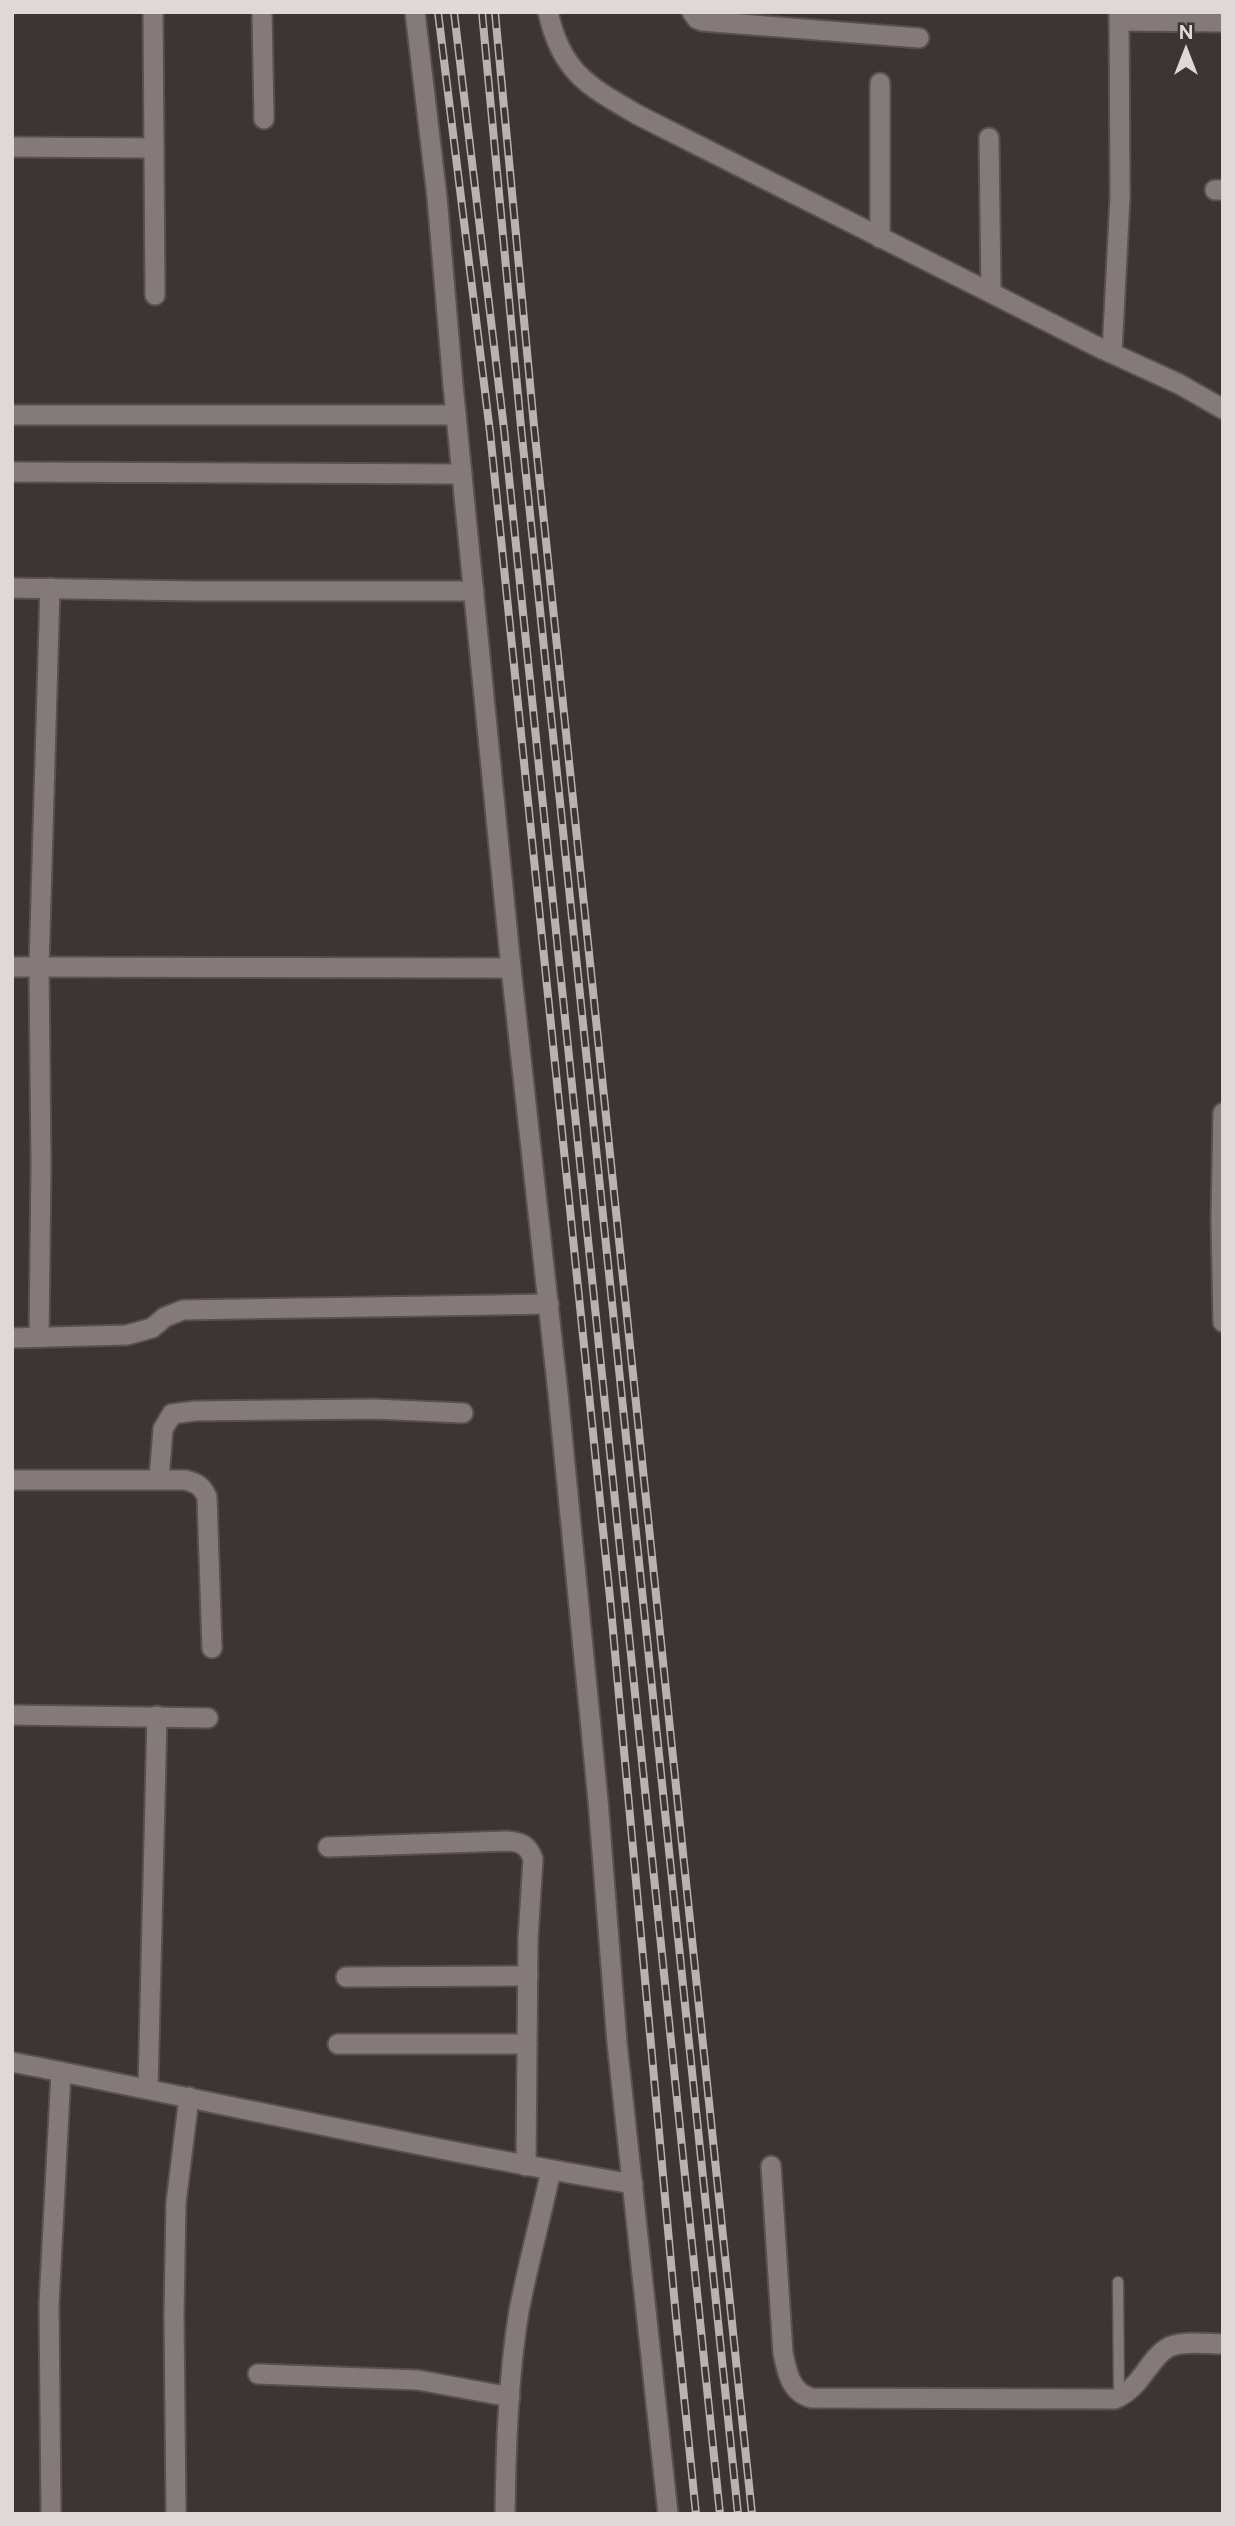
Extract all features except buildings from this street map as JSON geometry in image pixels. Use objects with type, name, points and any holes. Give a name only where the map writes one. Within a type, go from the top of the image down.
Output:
[{"type":"street","points":[[153,12],[155,295]]},
{"type":"street","points":[[262,12],[264,119]]},
{"type":"street","points":[[415,12],[437,197],[511,968],[549,1304],[598,1800],[617,2043],[668,2514]]},
{"type":"street","points":[[548,12],[555,42],[566,61],[584,82],[598,92],[880,238],[1223,408]]},
{"type":"street","points":[[692,12],[702,21],[919,38]]},
{"type":"street","points":[[1112,353],[1120,197],[1119,17],[1223,22]]},
{"type":"street","points":[[880,83],[880,238]]},
{"type":"street","points":[[989,138],[991,292]]},
{"type":"street","points":[[12,147],[154,148]]},
{"type":"street","points":[[12,415],[456,415]]},
{"type":"street","points":[[12,472],[462,474]]},
{"type":"street","points":[[12,587],[194,591],[474,591]]},
{"type":"street","points":[[39,1337],[39,967],[50,588]]},
{"type":"street","points":[[12,967],[511,968]]},
{"type":"street","points":[[1223,1112],[1223,1322]]},
{"type":"street","points":[[12,1338],[141,1333],[174,1312],[183,1310],[549,1304]]},
{"type":"street","points":[[159,1479],[163,1429],[172,1414],[195,1411],[374,1409],[463,1413]]},
{"type":"street","points":[[12,1480],[159,1479],[195,1483],[203,1488],[207,1497],[212,1648]]},
{"type":"street","points":[[12,1715],[208,1718]]},
{"type":"street","points":[[148,2089],[157,1716]]},
{"type":"street","points":[[328,1847],[507,1841],[524,1844],[530,1849],[533,1859],[528,1976],[526,2166]]},
{"type":"street","points":[[346,1976],[528,1976]]},
{"type":"street","points":[[338,2044],[527,2044]]},
{"type":"street","points":[[12,2063],[189,2097],[345,2131],[633,2184]]},
{"type":"street","points":[[51,2514],[49,2304],[61,2072]]},
{"type":"street","points":[[176,2514],[176,2203],[189,2097]]},
{"type":"street","points":[[771,2166],[783,2353],[790,2381],[803,2396],[1115,2399],[1141,2380],[1165,2349],[1175,2345],[1223,2344]]},
{"type":"street","points":[[505,2514],[506,2450],[519,2311],[551,2170]]},
{"type":"street","points":[[258,2374],[418,2380],[510,2398]]},
{"type":"lane","points":[[1118,2282],[1119,2397]]},
{"type":"railway","points":[[438,12],[490,432],[610,1598],[696,2514]]},
{"type":"railway","points":[[454,12],[504,429],[720,2514]]},
{"type":"railway","points":[[482,12],[521,427],[738,2514]]},
{"type":"railway","points":[[495,12],[534,426],[752,2514]]}]
